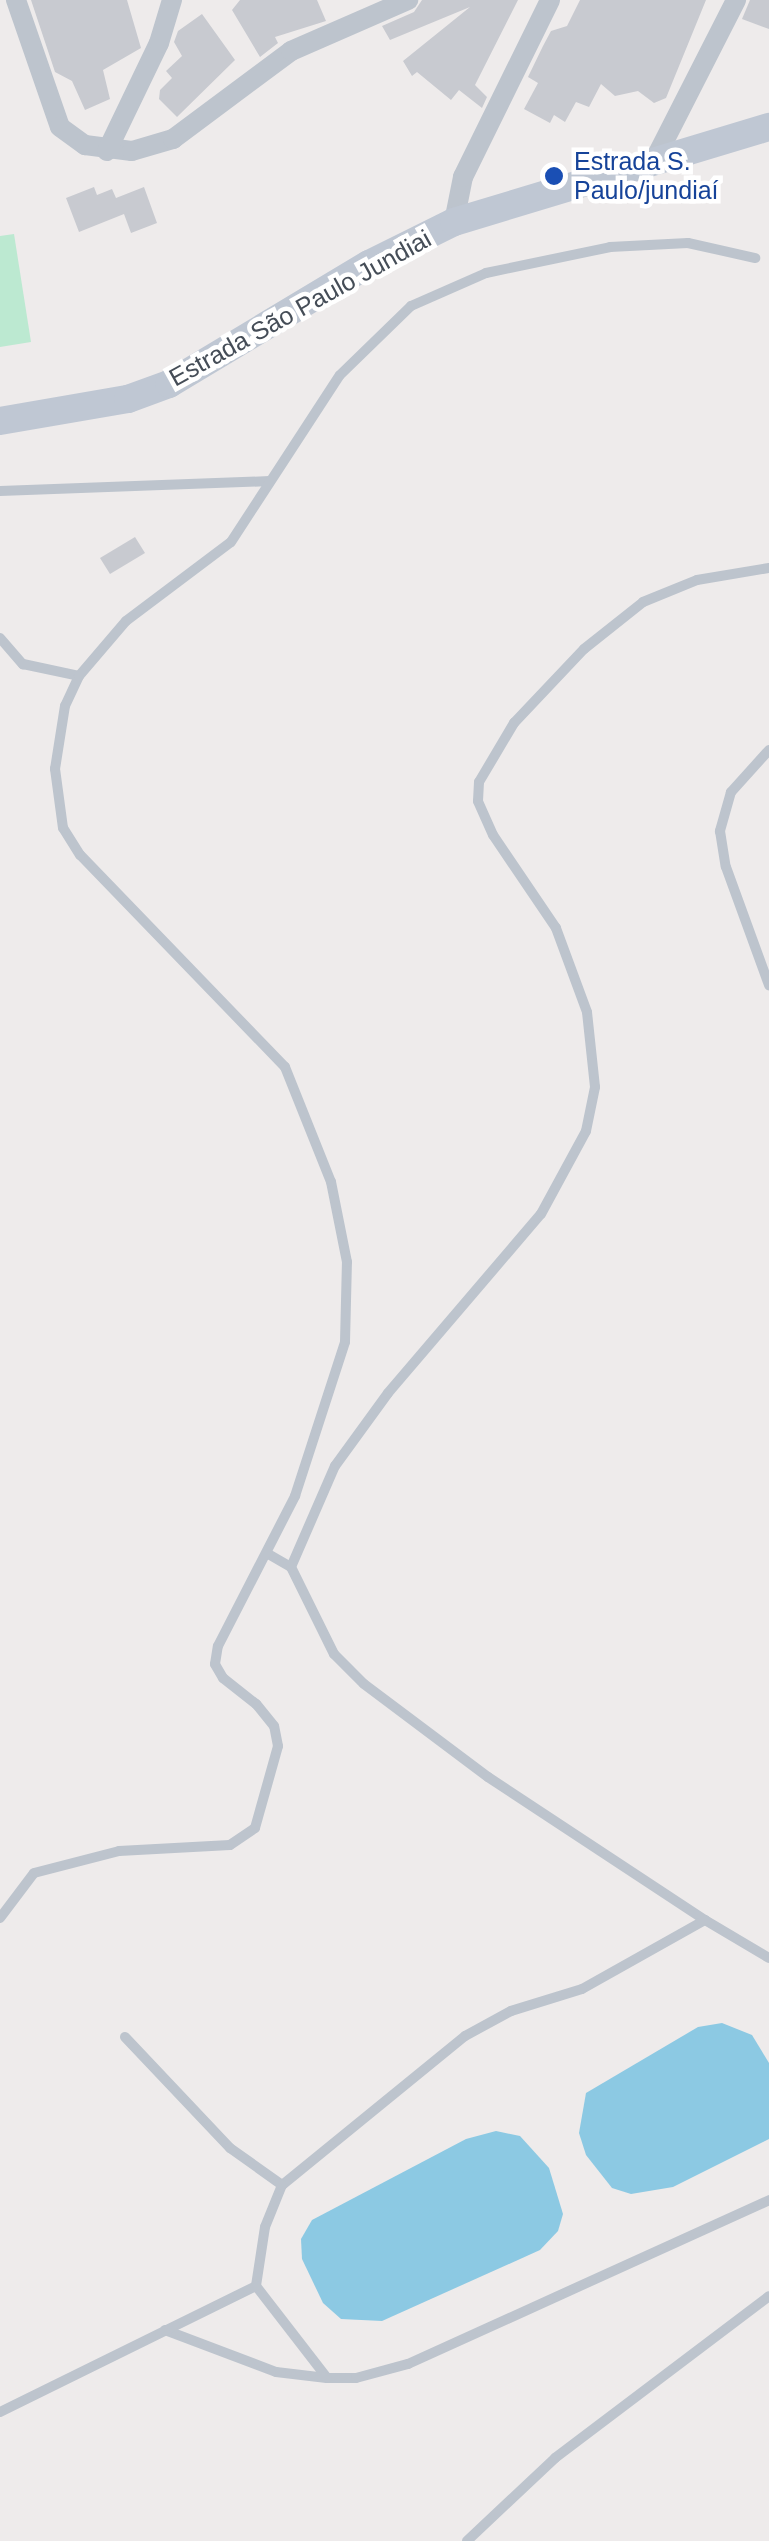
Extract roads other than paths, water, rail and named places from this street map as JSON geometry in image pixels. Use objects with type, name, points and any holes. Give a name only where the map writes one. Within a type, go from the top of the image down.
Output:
[{"type":"main road","name":"Estrada São Paulo Jundiai","points":[[0,421],[81,411],[168,384],[369,264],[454,222],[769,127]]},
{"type":"street","points":[[16,0],[60,126],[74,140],[107,151],[152,148],[173,139],[292,51],[408,0]]},
{"type":"street","points":[[107,151],[152,60],[172,0]]},
{"type":"street","points":[[454,222],[463,178],[550,0]]},
{"type":"street","points":[[653,162],[736,0]]},
{"type":"lane","points":[[0,1918],[17,1891],[48,1868],[119,1851],[230,1845],[256,1828],[278,1746],[274,1726],[215,1664],[228,1623],[270,1555],[310,1460],[345,1342],[346,1262],[331,1182],[285,1068],[80,855],[62,828],[55,769],[66,706],[79,676],[126,622],[231,542],[340,375],[412,306],[486,274],[610,247],[688,243],[755,258]]},
{"type":"lane","points":[[0,490],[270,481]]},
{"type":"lane","points":[[291,1567],[335,1466],[388,1393],[541,1214],[586,1131],[595,1087],[587,1012],[556,928],[492,836],[478,801],[479,782],[514,723],[584,649],[643,602],[696,580],[769,568]]},
{"type":"lane","points":[[0,638],[24,664],[79,676]]},
{"type":"lane","points":[[769,750],[731,792],[720,832],[726,867],[769,986]]},
{"type":"lane","points":[[270,1555],[291,1567],[334,1654],[364,1684],[488,1777],[769,1958]]},
{"type":"lane","points":[[328,2378],[256,2286],[265,2228],[282,2184],[484,2024],[582,1989],[705,1920]]},
{"type":"lane","points":[[125,2037],[230,2148],[282,2184]]},
{"type":"lane","points":[[164,2330],[276,2372],[328,2378],[408,2364],[769,2200]]},
{"type":"lane","points":[[0,2412],[256,2286]]},
{"type":"lane","points":[[467,2541],[555,2458],[769,2296]]},
{"type":"water","points":[[722,2023],[752,2035],[769,2063],[769,2139],[673,2187],[631,2194],[612,2188],[586,2155],[579,2133],[586,2093],[698,2027]]},
{"type":"water","points":[[496,2131],[520,2136],[549,2168],[563,2214],[558,2231],[540,2250],[382,2321],[341,2319],[323,2303],[302,2259],[301,2239],[312,2220],[466,2139]]},
{"type":"place","name":"Estrada S. Paulo/jundiaí","points":[[554,176]]}]
